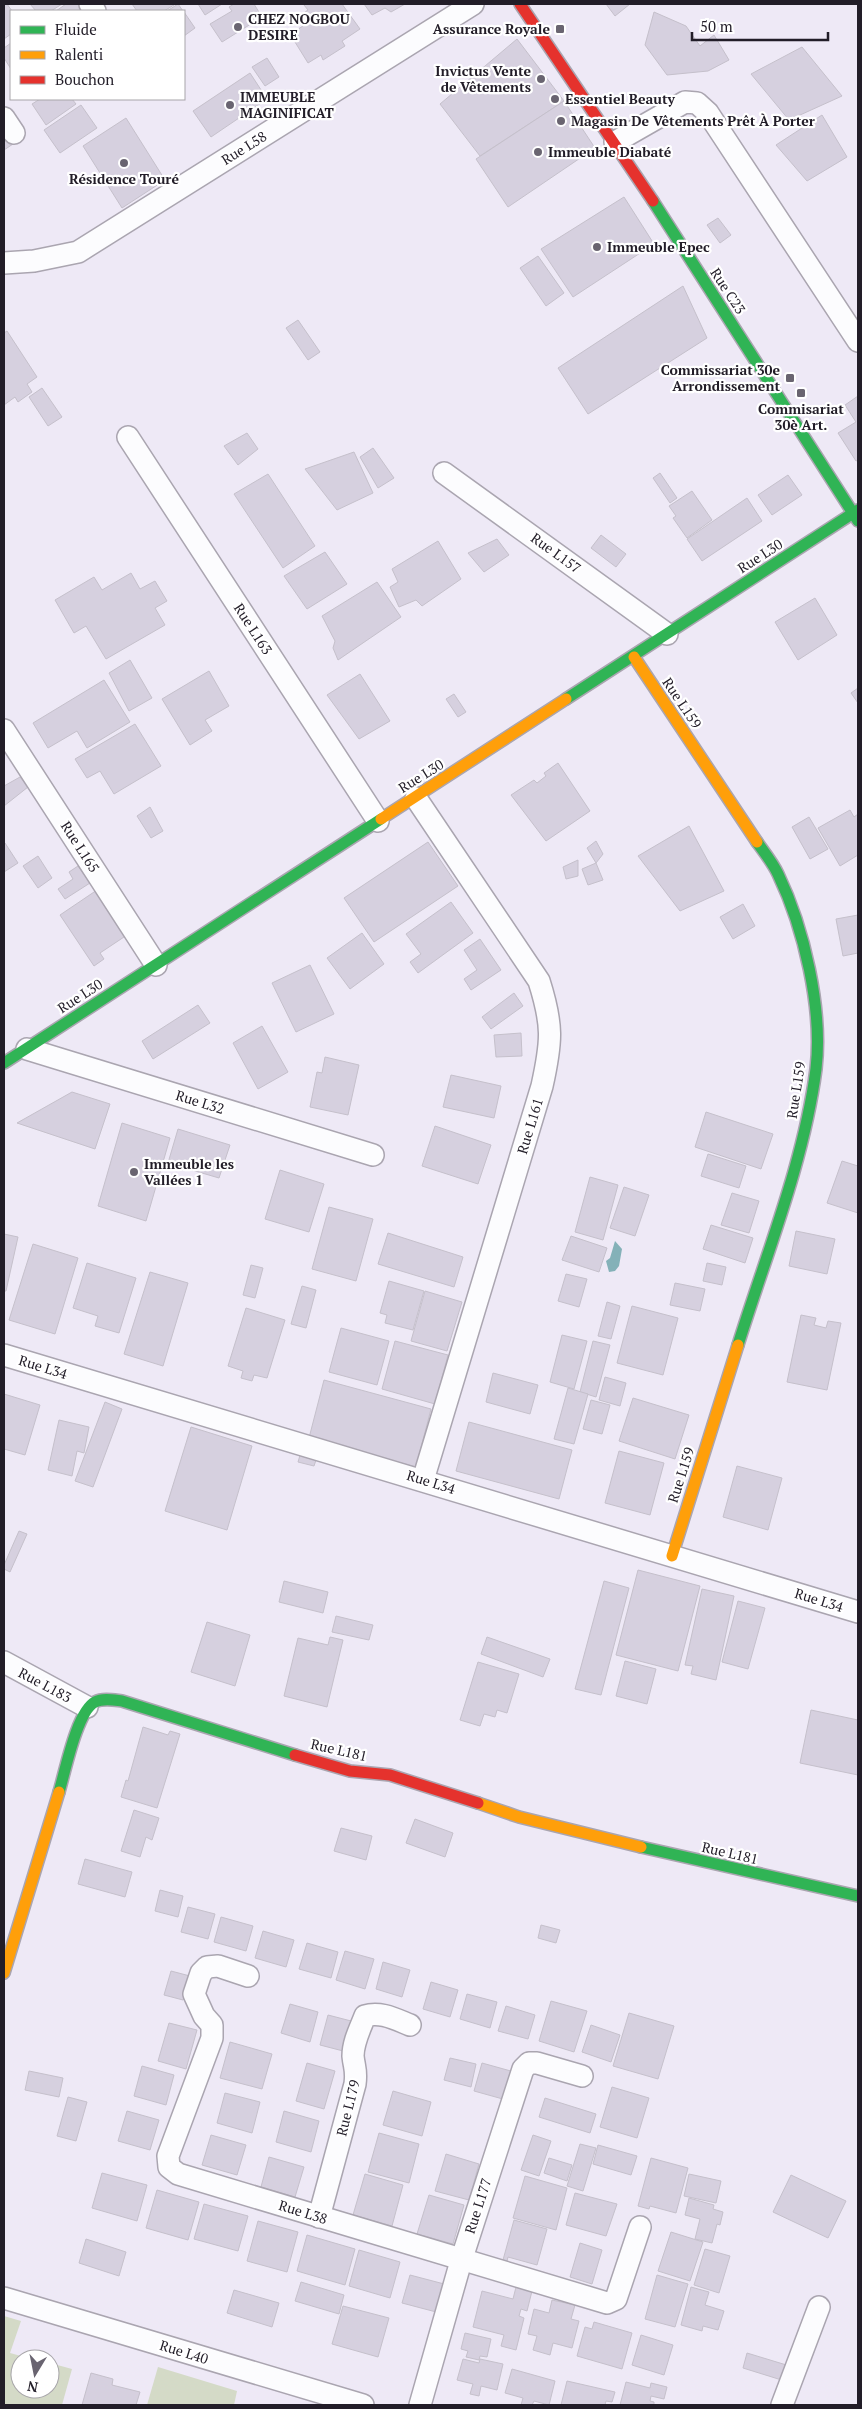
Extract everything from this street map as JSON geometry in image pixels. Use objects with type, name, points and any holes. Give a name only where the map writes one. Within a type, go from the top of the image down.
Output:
[{"type":"street","name":"Rue L58","points":[[4,263],[34,261],[78,252],[474,4]]},
{"type":"street","name":"Rue C23","points":[[520,4],[615,142],[857,515]]},
{"type":"street","points":[[615,142],[685,102],[697,103],[708,113],[858,341]]},
{"type":"street","name":"Rue L163","points":[[128,437],[378,820]]},
{"type":"street","name":"Rue L157","points":[[444,473],[667,634]]},
{"type":"street","name":"Rue L30","points":[[4,1064],[378,820],[416,798],[667,634],[857,515]]},
{"type":"street","name":"Rue L159","points":[[634,657],[778,874],[809,966],[817,1012],[816,1067],[804,1136],[672,1556]]},
{"type":"street","name":"Rue L165","points":[[4,730],[156,964]]},
{"type":"street","name":"Rue L161","points":[[416,798],[540,981],[549,1012],[550,1047],[542,1086],[423,1480]]},
{"type":"street","name":"Rue L32","points":[[27,1049],[373,1155]]},
{"type":"street","name":"Rue L34","points":[[4,1355],[858,1612]]},
{"type":"street","name":"Rue L183","points":[[4,1662],[87,1707]]},
{"type":"street","name":"Rue L181","points":[[87,1707],[101,1699],[122,1701],[323,1763],[350,1770],[390,1775],[519,1817],[649,1849],[858,1896]]},
{"type":"street","points":[[4,1973],[80,1722],[87,1707]]},
{"type":"street","name":"Rue L38","points":[[248,1976],[218,1966],[207,1967],[201,1973],[194,1994],[204,2016],[212,2025],[212,2038],[168,2156],[169,2167],[178,2174],[461,2261],[606,2303],[616,2299],[640,2227]]},
{"type":"street","name":"Rue L179","points":[[319,2217],[355,2084],[357,2069],[353,2058],[354,2044],[364,2016],[374,2013],[410,2025]]},
{"type":"street","name":"Rue L177","points":[[420,2405],[461,2261],[523,2069],[529,2063],[537,2063],[582,2076]]},
{"type":"street","name":"Rue L40","points":[[4,2298],[364,2405]]},
{"type":"street","points":[[782,2405],[819,2307]]},
{"type":"green space","points":[[4,2316],[21,2321],[10,2349],[10,2399],[60,2399],[60,2366],[72,2369],[62,2405],[4,2405]]},
{"type":"green space","points":[[158,2367],[237,2391],[234,2405],[147,2405]]},
{"type":"water","points":[[615,1241],[622,1249],[619,1266],[615,1271],[609,1272],[606,1261],[610,1258]]},
{"type":"building","points":[[4,4],[7,4],[11,10],[10,35],[4,39]]},
{"type":"building","points":[[30,4],[62,4],[53,10],[35,10]]},
{"type":"building","points":[[66,4],[80,4],[85,10],[57,10]]},
{"type":"building","points":[[132,4],[174,4],[166,10],[136,10]]},
{"type":"building","points":[[178,4],[182,10],[169,10]]},
{"type":"building","points":[[198,4],[222,4],[205,15]]},
{"type":"building","points":[[234,4],[254,4],[262,17],[222,42],[210,24],[232,11],[229,7]]},
{"type":"building","points":[[342,4],[360,29],[342,41],[345,46],[323,60],[321,55],[308,63],[290,34],[303,26],[296,18],[308,10],[304,5]]},
{"type":"building","points":[[364,4],[405,4],[391,12],[385,8],[372,15]]},
{"type":"building","points":[[606,4],[630,4],[615,16]]},
{"type":"building","points":[[654,12],[686,26],[700,46],[714,35],[729,60],[708,71],[667,75],[645,45]]},
{"type":"building","points":[[185,13],[195,28],[185,35]]},
{"type":"building","points":[[517,39],[564,101],[480,156],[440,104]]},
{"type":"building","points":[[10,44],[10,67],[4,58],[4,48]]},
{"type":"building","points":[[802,47],[842,96],[789,120],[751,74]]},
{"type":"building","points":[[267,58],[279,77],[265,86],[252,67]]},
{"type":"building","name":"IMMEUBLE MAGINIFICAT","points":[[250,73],[267,99],[211,137],[193,111]]},
{"type":"building","points":[[38,100],[73,100],[76,104],[46,125],[32,104]]},
{"type":"building","name":"Immeuble Diabaté","points":[[564,101],[595,148],[508,207],[476,159]]},
{"type":"building","points":[[81,105],[97,128],[60,153],[44,130]]},
{"type":"building","points":[[822,115],[847,157],[807,181],[776,145]]},
{"type":"building","name":"Résidence Touré","points":[[126,118],[165,180],[122,208],[83,146]]},
{"type":"building","points":[[4,132],[13,144],[4,150]]},
{"type":"building","name":"Immeuble Epec","points":[[624,197],[654,244],[573,297],[541,249]]},
{"type":"building","points":[[718,218],[731,235],[720,243],[707,225]]},
{"type":"building","points":[[538,256],[564,293],[546,306],[520,268]]},
{"type":"building","points":[[683,286],[707,338],[588,414],[558,368]]},
{"type":"building","points":[[298,320],[320,352],[308,360],[286,328]]},
{"type":"building","points":[[7,331],[37,377],[27,384],[32,392],[18,402],[15,397],[4,405],[4,333]]},
{"type":"building","points":[[42,388],[62,417],[48,426],[29,397]]},
{"type":"building","points":[[858,396],[858,460],[856,461],[838,433],[856,422],[845,405]]},
{"type":"building","points":[[247,433],[258,449],[238,465],[224,446]]},
{"type":"building","points":[[373,448],[394,478],[378,488],[360,457]]},
{"type":"building","points":[[354,452],[373,493],[337,510],[305,469]]},
{"type":"building","points":[[660,473],[677,498],[670,503],[653,478]]},
{"type":"building","points":[[268,474],[315,546],[283,568],[234,494]]},
{"type":"building","points":[[788,475],[802,495],[772,515],[758,495]]},
{"type":"building","points":[[692,491],[712,520],[687,538],[673,518],[676,516],[669,506]]},
{"type":"building","points":[[747,498],[762,521],[702,561],[687,539]]},
{"type":"building","points":[[601,535],[626,554],[616,567],[591,548]]},
{"type":"building","points":[[497,539],[509,555],[484,572],[468,553]]},
{"type":"building","points":[[438,541],[461,579],[422,606],[416,600],[399,607],[390,587],[398,582],[392,569]]},
{"type":"building","points":[[325,552],[347,584],[307,609],[284,576]]},
{"type":"building","points":[[131,573],[140,589],[155,581],[167,601],[155,608],[165,625],[106,659],[86,626],[74,633],[55,600],[94,577],[102,590]]},
{"type":"building","points":[[377,582],[401,617],[338,660],[333,648],[335,641],[322,616]]},
{"type":"building","points":[[815,598],[837,635],[798,660],[775,622]]},
{"type":"building","points":[[130,660],[152,698],[129,711],[109,673]]},
{"type":"building","points":[[209,671],[229,706],[205,720],[212,731],[190,745],[162,699]]},
{"type":"building","points":[[360,674],[390,721],[359,739],[327,695]]},
{"type":"building","points":[[104,680],[130,722],[87,748],[77,731],[48,748],[33,723]]},
{"type":"building","points":[[858,688],[858,703],[851,693]]},
{"type":"building","points":[[454,694],[466,712],[458,717],[446,699]]},
{"type":"building","points":[[135,724],[161,766],[114,794],[100,771],[87,778],[75,759]]},
{"type":"building","points":[[558,763],[590,811],[546,841],[511,795],[534,780],[537,783],[546,776],[544,773]]},
{"type":"building","points":[[20,777],[28,787],[4,806],[4,786]]},
{"type":"building","points":[[150,807],[163,831],[151,838],[137,816]]},
{"type":"building","points":[[850,810],[854,817],[858,814],[858,855],[840,866],[818,828]]},
{"type":"building","points":[[809,817],[828,849],[810,859],[792,827]]},
{"type":"building","points":[[689,826],[724,891],[680,911],[638,856]]},
{"type":"building","points":[[596,841],[603,854],[596,863],[587,848]]},
{"type":"building","points":[[428,842],[458,886],[374,942],[344,898]]},
{"type":"building","points":[[4,844],[18,863],[4,872]]},
{"type":"building","points":[[38,856],[52,878],[38,888],[23,866]]},
{"type":"building","points":[[578,860],[578,876],[566,879],[563,867]]},
{"type":"building","points":[[596,863],[603,880],[588,885],[582,869]]},
{"type":"building","points":[[78,866],[90,883],[65,899],[58,889],[73,879],[69,872]]},
{"type":"building","points":[[97,890],[127,935],[100,953],[104,959],[94,966],[60,915]]},
{"type":"building","points":[[451,902],[473,933],[418,973],[410,962],[421,954],[406,934]]},
{"type":"building","points":[[743,904],[755,926],[733,939],[720,917]]},
{"type":"building","points":[[858,915],[858,953],[843,956],[836,919]]},
{"type":"building","points":[[362,933],[384,964],[350,989],[327,958]]},
{"type":"building","points":[[480,939],[501,970],[471,990],[464,979],[477,970],[464,950]]},
{"type":"building","points":[[310,965],[334,1014],[296,1032],[272,983]]},
{"type":"building","points":[[514,993],[523,1006],[491,1029],[482,1017]]},
{"type":"building","points":[[198,1005],[210,1023],[153,1059],[142,1041]]},
{"type":"building","points":[[262,1026],[288,1072],[258,1089],[233,1043]]},
{"type":"building","points":[[521,1033],[522,1056],[496,1057],[494,1035]]},
{"type":"building","points":[[325,1057],[359,1065],[348,1115],[310,1107],[317,1072],[322,1073]]},
{"type":"building","points":[[451,1075],[501,1086],[494,1118],[443,1107]]},
{"type":"building","points":[[72,1092],[110,1104],[95,1149],[17,1123]]},
{"type":"building","points":[[706,1112],[773,1134],[761,1169],[695,1147]]},
{"type":"building","name":"Immeuble les Vallées 1","points":[[122,1123],[170,1138],[146,1221],[98,1206]]},
{"type":"building","points":[[435,1126],[491,1145],[478,1184],[422,1166]]},
{"type":"building","points":[[178,1129],[230,1145],[219,1178],[168,1163]]},
{"type":"building","points":[[708,1154],[746,1166],[739,1188],[701,1176]]},
{"type":"building","points":[[842,1161],[858,1166],[858,1213],[827,1203]]},
{"type":"building","points":[[280,1170],[324,1184],[309,1232],[265,1219]]},
{"type":"building","points":[[590,1177],[618,1185],[603,1240],[575,1232]]},
{"type":"building","points":[[624,1187],[649,1195],[635,1236],[610,1228]]},
{"type":"building","points":[[732,1193],[759,1201],[749,1233],[721,1225]]},
{"type":"building","points":[[329,1207],[373,1219],[356,1281],[312,1269]]},
{"type":"building","points":[[711,1225],[753,1238],[745,1263],[703,1249]]},
{"type":"building","points":[[796,1231],[835,1239],[827,1274],[789,1266]]},
{"type":"building","points":[[388,1233],[463,1257],[454,1287],[378,1264]]},
{"type":"building","points":[[4,1234],[18,1237],[6,1291],[4,1291]]},
{"type":"building","points":[[571,1236],[607,1248],[599,1272],[562,1260]]},
{"type":"building","points":[[33,1244],[78,1258],[55,1334],[9,1320]]},
{"type":"building","points":[[87,1263],[136,1278],[119,1333],[95,1326],[98,1316],[73,1308]]},
{"type":"building","points":[[707,1263],[726,1267],[722,1285],[703,1281]]},
{"type":"building","points":[[251,1265],[263,1268],[255,1298],[243,1295]]},
{"type":"building","points":[[150,1272],[188,1283],[163,1366],[124,1354]]},
{"type":"building","points":[[566,1274],[587,1279],[579,1307],[558,1301]]},
{"type":"building","points":[[389,1281],[424,1291],[413,1330],[385,1323],[387,1315],[380,1313]]},
{"type":"building","points":[[675,1283],[705,1289],[700,1311],[670,1305]]},
{"type":"building","points":[[302,1286],[316,1290],[306,1328],[291,1324]]},
{"type":"building","points":[[425,1291],[462,1302],[447,1351],[411,1341]]},
{"type":"building","points":[[607,1302],[620,1306],[611,1339],[598,1336]]},
{"type":"building","points":[[632,1306],[678,1318],[663,1375],[617,1363]]},
{"type":"building","points":[[246,1308],[285,1320],[267,1378],[254,1375],[252,1381],[241,1378],[243,1371],[228,1366]]},
{"type":"building","points":[[801,1315],[816,1318],[814,1325],[826,1328],[828,1321],[841,1323],[827,1390],[787,1382]]},
{"type":"building","points":[[341,1328],[389,1341],[377,1385],[329,1372]]},
{"type":"building","points":[[562,1335],[587,1341],[574,1389],[550,1382]]},
{"type":"building","points":[[395,1341],[448,1355],[435,1404],[382,1389]]},
{"type":"building","points":[[593,1341],[610,1345],[596,1397],[580,1392]]},
{"type":"building","points":[[493,1373],[538,1385],[530,1414],[486,1402]]},
{"type":"building","points":[[605,1377],[626,1383],[620,1406],[599,1400]]},
{"type":"building","points":[[324,1380],[431,1409],[416,1467],[309,1438]]},
{"type":"building","points":[[568,1388],[588,1394],[574,1444],[554,1439]]},
{"type":"building","points":[[4,1394],[40,1405],[25,1455],[4,1449]]},
{"type":"building","points":[[633,1398],[689,1415],[675,1459],[619,1441]]},
{"type":"building","points":[[591,1400],[610,1405],[602,1434],[583,1429]]},
{"type":"building","points":[[105,1402],[122,1409],[93,1487],[75,1481]]},
{"type":"building","points":[[59,1420],[89,1427],[84,1453],[77,1451],[72,1476],[48,1470]]},
{"type":"building","points":[[469,1422],[572,1450],[559,1499],[456,1471]]},
{"type":"building","points":[[191,1427],[252,1446],[227,1530],[165,1511]]},
{"type":"building","points":[[619,1451],[664,1463],[650,1515],[605,1503]]},
{"type":"building","points":[[301,1452],[317,1457],[314,1466],[298,1462]]},
{"type":"building","points":[[737,1466],[782,1478],[768,1530],[723,1517]]},
{"type":"building","points":[[19,1531],[27,1534],[10,1572],[4,1569],[4,1565]]},
{"type":"building","points":[[638,1570],[700,1586],[678,1671],[616,1655]]},
{"type":"building","points":[[284,1581],[328,1592],[323,1613],[279,1602]]},
{"type":"building","points":[[604,1581],[629,1588],[601,1695],[575,1689]]},
{"type":"building","points":[[702,1589],[734,1596],[716,1680],[691,1674],[693,1666],[685,1665]]},
{"type":"building","points":[[738,1601],[765,1608],[748,1669],[722,1662]]},
{"type":"building","points":[[336,1616],[373,1625],[369,1640],[332,1632]]},
{"type":"building","points":[[207,1622],[250,1635],[235,1686],[191,1672]]},
{"type":"building","points":[[330,1637],[343,1640],[327,1707],[284,1696],[298,1638],[328,1645]]},
{"type":"building","points":[[487,1637],[550,1659],[543,1677],[481,1654]]},
{"type":"building","points":[[625,1661],[656,1669],[647,1704],[616,1696]]},
{"type":"building","points":[[478,1662],[519,1674],[507,1713],[497,1710],[495,1717],[484,1714],[480,1726],[460,1720]]},
{"type":"building","points":[[811,1710],[858,1720],[858,1775],[800,1763]]},
{"type":"building","points":[[143,1727],[168,1735],[170,1731],[180,1734],[157,1808],[121,1797],[126,1780],[128,1781]]},
{"type":"building","points":[[134,1810],[159,1818],[152,1840],[146,1837],[140,1857],[121,1851]]},
{"type":"building","points":[[415,1819],[453,1833],[445,1857],[406,1843]]},
{"type":"building","points":[[341,1828],[372,1836],[366,1860],[334,1851]]},
{"type":"building","points":[[85,1859],[132,1872],[125,1897],[78,1884]]},
{"type":"building","points":[[160,1890],[183,1896],[178,1917],[155,1911]]},
{"type":"building","points":[[188,1907],[215,1914],[208,1939],[181,1932]]},
{"type":"building","points":[[221,1917],[253,1926],[246,1951],[214,1942]]},
{"type":"building","points":[[541,1925],[560,1930],[556,1943],[538,1938]]},
{"type":"building","points":[[263,1931],[294,1940],[286,1967],[255,1958]]},
{"type":"building","points":[[307,1943],[338,1952],[331,1978],[299,1969]]},
{"type":"building","points":[[345,1951],[374,1959],[365,1989],[336,1980]]},
{"type":"building","points":[[383,1962],[410,1970],[402,1997],[376,1989]]},
{"type":"building","points":[[171,1971],[190,1976],[183,2000],[164,1995]]},
{"type":"building","points":[[431,1982],[458,1990],[450,2017],[423,2009]]},
{"type":"building","points":[[467,1994],[497,2002],[490,2028],[460,2019]]},
{"type":"building","points":[[551,2001],[587,2011],[574,2052],[539,2041]]},
{"type":"building","points":[[290,2004],[318,2012],[310,2042],[281,2033]]},
{"type":"building","points":[[506,2006],[535,2015],[528,2039],[498,2031]]},
{"type":"building","points":[[629,2013],[674,2026],[658,2079],[613,2066]]},
{"type":"building","points":[[328,2015],[355,2022],[347,2052],[320,2045]]},
{"type":"building","points":[[169,2023],[197,2030],[186,2069],[158,2061]]},
{"type":"building","points":[[591,2025],[620,2035],[611,2062],[582,2052]]},
{"type":"building","points":[[230,2042],[272,2054],[262,2089],[220,2078]]},
{"type":"building","points":[[450,2058],[476,2064],[471,2087],[444,2080]]},
{"type":"building","points":[[307,2063],[335,2071],[324,2109],[296,2101]]},
{"type":"building","points":[[482,2063],[518,2073],[510,2101],[474,2091]]},
{"type":"building","points":[[142,2066],[174,2075],[166,2105],[134,2096]]},
{"type":"building","points":[[29,2071],[63,2078],[59,2097],[25,2090]]},
{"type":"building","points":[[612,2087],[649,2098],[637,2138],[600,2127]]},
{"type":"building","points":[[393,2091],[431,2102],[422,2136],[383,2125]]},
{"type":"building","points":[[225,2093],[260,2102],[252,2133],[217,2123]]},
{"type":"building","points":[[68,2097],[87,2102],[76,2141],[57,2136]]},
{"type":"building","points":[[545,2098],[596,2114],[590,2133],[539,2117]]},
{"type":"building","points":[[127,2111],[159,2120],[150,2150],[118,2141]]},
{"type":"building","points":[[284,2111],[319,2121],[311,2152],[276,2142]]},
{"type":"building","points":[[379,2133],[419,2144],[409,2183],[368,2172]]},
{"type":"building","points":[[211,2135],[246,2145],[237,2175],[202,2165]]},
{"type":"building","points":[[533,2135],[551,2141],[539,2176],[521,2170]]},
{"type":"building","points":[[580,2144],[596,2148],[583,2191],[567,2186]]},
{"type":"building","points":[[598,2145],[637,2156],[631,2175],[593,2164]]},
{"type":"building","points":[[446,2154],[479,2164],[469,2200],[435,2191]]},
{"type":"building","points":[[269,2157],[304,2167],[295,2197],[261,2187]]},
{"type":"building","points":[[549,2158],[572,2165],[567,2181],[544,2173]]},
{"type":"building","points":[[651,2158],[688,2168],[676,2213],[650,2206],[649,2209],[638,2206]]},
{"type":"building","points":[[102,2173],[147,2185],[137,2221],[92,2208]]},
{"type":"building","points":[[365,2174],[403,2185],[392,2226],[353,2215]]},
{"type":"building","points":[[689,2174],[721,2181],[716,2203],[684,2196]]},
{"type":"building","points":[[791,2175],[846,2201],[828,2238],[773,2212]]},
{"type":"building","points":[[525,2176],[567,2188],[556,2230],[513,2218]]},
{"type":"building","points":[[157,2190],[199,2202],[188,2240],[146,2228]]},
{"type":"building","points":[[575,2193],[617,2204],[606,2236],[566,2225]]},
{"type":"building","points":[[429,2195],[464,2205],[453,2244],[417,2234]]},
{"type":"building","points":[[689,2198],[714,2205],[713,2209],[723,2212],[720,2225],[717,2224],[712,2243],[695,2239],[700,2219],[685,2215]]},
{"type":"building","points":[[204,2204],[248,2216],[238,2251],[194,2239]]},
{"type":"building","points":[[514,2220],[547,2229],[537,2265],[508,2257],[507,2261],[503,2260]]},
{"type":"building","points":[[258,2221],[298,2232],[287,2272],[247,2261]]},
{"type":"building","points":[[671,2232],[703,2242],[690,2281],[658,2271]]},
{"type":"building","points":[[307,2235],[355,2249],[345,2285],[297,2271]]},
{"type":"building","points":[[86,2239],[126,2252],[119,2276],[79,2263]]},
{"type":"building","points":[[580,2243],[602,2250],[592,2284],[570,2277]]},
{"type":"building","points":[[705,2249],[730,2256],[719,2293],[694,2285]]},
{"type":"building","points":[[359,2250],[400,2262],[390,2298],[349,2286]]},
{"type":"building","points":[[410,2275],[448,2285],[440,2313],[402,2303]]},
{"type":"building","points":[[657,2275],[688,2284],[675,2327],[645,2319]]},
{"type":"building","points":[[301,2282],[344,2295],[339,2314],[295,2301]]},
{"type":"building","points":[[516,2287],[532,2291],[527,2311],[521,2309],[519,2316],[524,2318],[516,2350],[501,2346],[504,2335],[473,2327],[482,2291],[513,2299]]},
{"type":"building","points":[[691,2287],[709,2292],[705,2305],[724,2311],[718,2330],[703,2326],[702,2331],[681,2325]]},
{"type":"building","points":[[234,2290],[279,2303],[272,2327],[227,2313]]},
{"type":"building","points":[[552,2300],[575,2305],[571,2319],[579,2321],[572,2348],[553,2343],[550,2355],[533,2350],[537,2336],[528,2334],[534,2309],[549,2313]]},
{"type":"building","points":[[343,2306],[389,2318],[378,2357],[332,2344]]},
{"type":"building","points":[[594,2322],[632,2333],[622,2369],[577,2356],[585,2327],[592,2329]]},
{"type":"building","points":[[465,2333],[491,2339],[487,2357],[480,2356],[479,2360],[466,2357],[468,2351],[461,2349]]},
{"type":"building","points":[[641,2335],[673,2345],[664,2375],[632,2365]]},
{"type":"building","points":[[747,2353],[793,2367],[788,2382],[743,2368]]},
{"type":"building","points":[[463,2359],[479,2363],[480,2359],[503,2364],[497,2390],[481,2386],[479,2396],[470,2394],[473,2384],[457,2380]]},
{"type":"building","points":[[512,2369],[555,2381],[549,2405],[534,2401],[532,2405],[521,2405],[523,2398],[505,2393]]},
{"type":"building","points":[[91,2373],[113,2379],[112,2385],[140,2392],[136,2405],[82,2405]]},
{"type":"building","points":[[567,2381],[615,2392],[612,2402],[606,2401],[605,2405],[561,2405]]},
{"type":"building","points":[[626,2382],[650,2388],[651,2383],[667,2387],[664,2399],[651,2396],[650,2401],[654,2402],[654,2405],[620,2405]]},
{"type":"traffic: fast","points":[[653,201],[858,521]]},
{"type":"traffic: fast","points":[[566,699],[858,510]]},
{"type":"traffic: fast","points":[[4,1063],[381,819]]},
{"type":"traffic: fast","points":[[738,1345],[783,1208],[803,1139],[816,1069],[817,1046],[814,995],[796,919],[778,874],[757,842]]},
{"type":"traffic: fast","points":[[59,1792],[77,1729],[89,1708],[95,1702],[101,1700],[122,1701],[295,1755]]},
{"type":"traffic: fast","points":[[641,1847],[858,1896]]},
{"type":"traffic: slow","points":[[634,657],[757,842]]},
{"type":"traffic: slow","points":[[381,819],[566,699]]},
{"type":"traffic: slow","points":[[672,1556],[738,1345]]},
{"type":"traffic: slow","points":[[4,1973],[59,1792]]},
{"type":"traffic: slow","points":[[478,1803],[519,1817],[641,1847]]},
{"type":"traffic: jam","points":[[520,4],[653,201]]},
{"type":"traffic: jam","points":[[295,1755],[350,1771],[390,1775],[478,1803]]},
{"type":"place","name":"CHEZ NOGBOU DESIRE","points":[[238,27]]},
{"type":"place","name":"Assurance Royale","points":[[560,29]]},
{"type":"place","name":"Invictus Vente de Vêtements","points":[[541,79]]},
{"type":"place","name":"Essentiel Beauty","points":[[555,99]]},
{"type":"place","name":"IMMEUBLE MAGINIFICAT","points":[[230,105]]},
{"type":"place","name":"Magasin De Vêtements Prêt À Porter","points":[[561,121]]},
{"type":"place","name":"Immeuble Diabaté","points":[[538,152]]},
{"type":"place","name":"Résidence Touré","points":[[124,163]]},
{"type":"place","name":"Immeuble Epec","points":[[597,247]]},
{"type":"place","name":"Commissariat 30e Arrondissement","points":[[790,378]]},
{"type":"place","name":"Commisariat 30è Art.","points":[[801,393]]},
{"type":"place","name":"Immeuble les Vallées 1","points":[[134,1172]]}]
